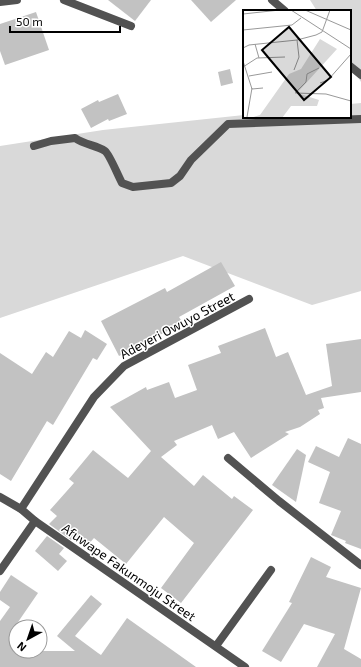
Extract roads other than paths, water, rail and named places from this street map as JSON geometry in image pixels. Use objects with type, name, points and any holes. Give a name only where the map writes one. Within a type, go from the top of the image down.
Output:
[{"type":"street","points":[[0,2],[17,0]]},
{"type":"street","points":[[64,0],[131,26]]},
{"type":"street","points":[[272,0],[284,10]]},
{"type":"street","points":[[351,67],[361,76]]},
{"type":"street","points":[[34,146],[59,139],[75,138],[82,143],[106,152],[122,183],[133,187],[164,185],[171,183],[180,176],[191,160],[228,124],[361,119]]},
{"type":"street","name":"Adeyeri Owuyo Street","points":[[21,509],[94,397],[124,366],[249,299]]},
{"type":"street","points":[[228,458],[285,506],[361,565]]},
{"type":"street","name":"Afuwape Fakunmoju Street","points":[[0,497],[21,509],[35,521],[245,667]]},
{"type":"street","points":[[0,571],[35,521]]},
{"type":"street","points":[[216,646],[271,570]]}]
